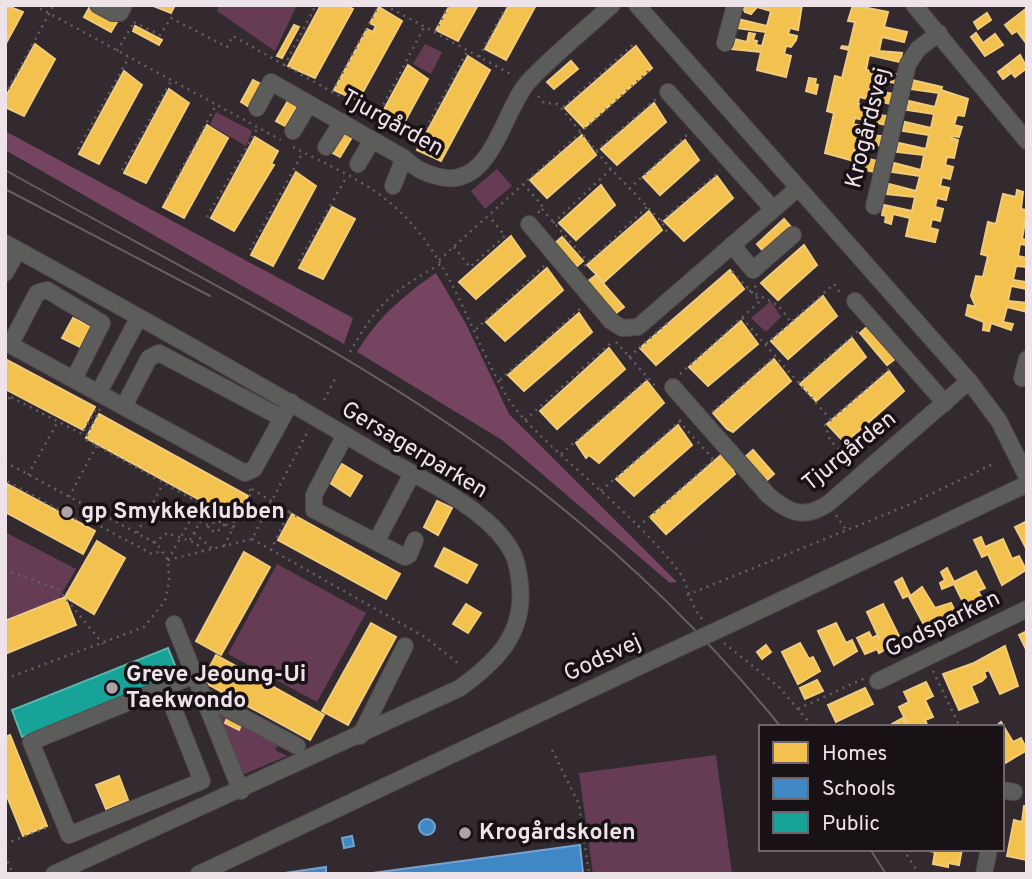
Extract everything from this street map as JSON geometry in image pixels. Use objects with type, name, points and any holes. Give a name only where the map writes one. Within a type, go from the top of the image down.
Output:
[{"type":"street","points":[[98,5],[113,13],[126,13]]},
{"type":"street","name":"Tjurgården","points":[[257,107],[271,82],[406,160],[419,171],[450,181],[468,173],[487,157],[527,83],[612,5]]},
{"type":"street","points":[[637,5],[969,382],[999,421],[1027,477]]},
{"type":"street","points":[[725,43],[735,5]]},
{"type":"street","points":[[914,5],[1027,141]]},
{"type":"street","name":"Krogårdsvej","points":[[874,206],[908,64],[918,49],[939,33]]},
{"type":"street","points":[[668,92],[773,209]]},
{"type":"street","points":[[293,131],[309,104]]},
{"type":"street","points":[[326,147],[342,122]]},
{"type":"street","points":[[358,164],[372,140]]},
{"type":"street","points":[[393,186],[406,160]]},
{"type":"street","points":[[529,224],[611,321],[622,328],[638,327],[798,188]]},
{"type":"street","points":[[732,245],[753,270],[793,235]]},
{"type":"street","points":[[6,270],[12,246]]},
{"type":"street","name":"Gersagerparken","points":[[12,246],[291,402],[477,513],[511,549],[519,570],[520,618],[509,642],[490,666],[460,688],[241,791],[54,874]]},
{"type":"street","points":[[74,379],[102,326],[99,318],[41,290],[8,343],[74,379],[98,402],[124,406],[244,479],[254,470],[291,402]]},
{"type":"street","points":[[855,302],[945,403]]},
{"type":"street","points":[[98,402],[139,317]]},
{"type":"street","points":[[124,406],[149,358],[159,353],[282,418]]},
{"type":"street","points":[[1022,377],[1027,359]]},
{"type":"street","name":"Tjurgården","points":[[671,384],[768,495],[784,509],[798,515],[817,511],[969,382]]},
{"type":"street","points":[[345,435],[314,495],[314,510],[405,557],[409,555],[415,540]]},
{"type":"street","points":[[376,542],[412,474]]},
{"type":"street","name":"Godsvej","points":[[199,874],[1027,484]]},
{"type":"street","name":"Godsparken","points":[[878,681],[1027,609]]},
{"type":"street","points":[[174,624],[241,791]]},
{"type":"street","points":[[360,736],[405,646]]},
{"type":"street","points":[[165,687],[202,781],[69,835],[31,742],[165,687],[195,675]]},
{"type":"street","points":[[203,696],[297,746]]},
{"type":"street","points":[[102,821],[113,848]]},
{"type":"street","points":[[984,874],[989,851]]},
{"type":"path","points":[[34,5],[303,152],[396,208],[440,262],[499,380],[525,419],[638,527],[679,571],[687,595],[704,621]]},
{"type":"path","points":[[5,95],[54,5]]},
{"type":"path","points":[[284,66],[316,5]]},
{"type":"path","points":[[332,92],[380,5]]},
{"type":"path","points":[[435,32],[449,5]]},
{"type":"path","points":[[479,57],[507,5]]},
{"type":"path","points":[[386,6],[527,83],[544,103],[557,104],[628,189],[649,206],[667,232]]},
{"type":"path","points":[[117,51],[126,13],[160,35],[171,18],[226,47],[233,36],[419,141]]},
{"type":"path","points":[[377,118],[425,27]]},
{"type":"path","points":[[561,108],[636,42]]},
{"type":"path","points":[[406,160],[467,51]]},
{"type":"path","points":[[78,149],[129,57]]},
{"type":"path","points":[[350,352],[371,315],[394,293],[440,262],[650,70]]},
{"type":"path","points":[[122,170],[171,80]]},
{"type":"path","points":[[596,151],[663,93],[668,92]]},
{"type":"path","points":[[167,196],[216,105]]},
{"type":"path","points":[[628,189],[698,125]]},
{"type":"path","points":[[207,217],[258,128]]},
{"type":"path","points":[[250,250],[303,152]]},
{"type":"path","points":[[661,221],[731,162]]},
{"type":"path","points":[[299,261],[347,177],[358,164]]},
{"type":"path","points":[[553,223],[611,169]]},
{"type":"path","points":[[573,276],[649,206]]},
{"type":"path","points":[[542,209],[588,262]]},
{"type":"path","points":[[489,216],[505,236]]},
{"type":"path","points":[[454,247],[470,267],[505,236],[513,233]]},
{"type":"path","points":[[475,330],[555,256]]},
{"type":"path","points":[[525,419],[614,340],[648,378],[671,384],[760,301],[729,268]]},
{"type":"path","points":[[765,345],[834,284],[848,302],[855,302]]},
{"type":"path","points":[[750,290],[778,305],[790,322]]},
{"type":"path","points":[[499,380],[592,299]]},
{"type":"path","points":[[742,318],[831,420]]},
{"type":"path","points":[[798,383],[871,320]]},
{"type":"path","points":[[702,421],[775,356]]},
{"type":"path","points":[[862,475],[831,440],[825,425],[903,356]]},
{"type":"path","points":[[561,454],[648,378]]},
{"type":"path","points":[[324,400],[335,379]]},
{"type":"path","points":[[5,394],[82,434],[98,402]]},
{"type":"path","points":[[5,405],[10,397]]},
{"type":"path","points":[[98,402],[85,438],[236,523]]},
{"type":"path","points":[[600,491],[684,418],[676,409]]},
{"type":"path","points":[[679,421],[713,459]]},
{"type":"path","points":[[29,475],[57,423]]},
{"type":"path","points":[[252,539],[311,424]]},
{"type":"path","points":[[69,497],[97,445]]},
{"type":"path","points":[[638,527],[726,448]]},
{"type":"path","points":[[5,462],[154,543],[168,560],[169,581],[159,612],[144,627],[5,680]]},
{"type":"path","points":[[687,595],[906,506],[993,464]]},
{"type":"path","points":[[5,475],[8,481],[75,519],[85,518],[152,554],[162,551]]},
{"type":"path","points":[[244,479],[252,491],[289,514],[271,550]]},
{"type":"path","points":[[244,479],[252,491]]},
{"type":"path","points":[[137,533],[164,483]]},
{"type":"path","points":[[225,546],[252,491]]},
{"type":"path","points":[[168,560],[200,503]]},
{"type":"path","points":[[85,518],[90,508]]},
{"type":"path","points":[[193,519],[208,525]]},
{"type":"path","points":[[208,525],[214,520],[233,528]]},
{"type":"path","points":[[190,540],[200,522]]},
{"type":"path","points":[[209,530],[220,532],[225,524]]},
{"type":"path","points":[[205,539],[208,525]]},
{"type":"path","points":[[154,543],[167,533],[190,540],[203,551]]},
{"type":"path","points":[[194,533],[205,539],[213,549]]},
{"type":"path","points":[[168,560],[252,539],[425,637],[459,664]]},
{"type":"path","points":[[5,570],[58,589],[103,644]]},
{"type":"path","points":[[720,639],[780,688],[811,725]]},
{"type":"path","points":[[927,658],[959,725]]},
{"type":"path","points":[[798,709],[869,676],[878,681]]},
{"type":"path","points":[[552,750],[579,804],[589,874]]},
{"type":"path","points":[[5,844],[64,821]]},
{"type":"path","points":[[904,851],[919,874]]},
{"type":"path","points":[[5,855],[11,870],[5,872]]},
{"type":"shaded area","points":[[219,5],[297,5],[275,51],[217,11]]},
{"type":"shaded area","points":[[425,44],[442,52],[431,74],[413,64]]},
{"type":"shaded area","points":[[216,112],[252,131],[246,146],[210,125]]},
{"type":"shaded area","points":[[5,131],[353,318],[344,344],[5,150]]},
{"type":"shaded area","points":[[497,169],[512,186],[485,209],[471,191]]},
{"type":"shaded area","points":[[436,273],[466,324],[509,414],[677,582],[670,583],[502,440],[357,352],[392,308]]},
{"type":"shaded area","points":[[771,301],[781,317],[766,332],[751,318]]},
{"type":"shaded area","points":[[5,532],[76,569],[58,600],[5,622]]},
{"type":"shaded area","points":[[277,564],[366,613],[317,702],[228,654]]},
{"type":"shaded area","points":[[212,705],[280,742],[275,750],[287,756],[242,775]]},
{"type":"shaded area","points":[[716,755],[732,874],[593,874],[579,773]]},
{"type":"building: Homes","points":[[5,5],[23,12],[5,45]]},
{"type":"building: Homes","points":[[151,5],[175,5],[171,13]]},
{"type":"building: Homes","points":[[321,5],[345,5],[353,9],[315,78],[288,66]]},
{"type":"building: Homes","points":[[450,5],[478,5],[458,41],[436,30]]},
{"type":"building: Homes","points":[[509,5],[536,5],[506,60],[485,49]]},
{"type":"building: Homes","points":[[742,5],[802,5],[798,30],[790,28],[788,34],[797,36],[791,47],[786,46],[784,54],[791,56],[786,77],[757,70],[761,52],[732,49],[734,39],[747,42],[749,33],[755,34],[753,40],[757,41],[756,45],[762,46],[766,32],[736,28],[738,19],[767,26],[771,11],[757,7],[751,14],[745,12]]},
{"type":"building: Homes","points":[[853,5],[888,12],[884,27],[907,32],[904,42],[882,37],[879,51],[902,53],[900,62],[869,55],[866,70],[897,74],[895,83],[872,78],[869,93],[878,95],[879,91],[893,94],[891,104],[859,97],[858,104],[864,105],[862,113],[888,116],[886,125],[855,118],[853,124],[861,126],[859,135],[882,136],[880,146],[857,140],[854,156],[878,161],[875,172],[860,169],[861,163],[825,153],[834,113],[827,111],[835,76],[842,78],[849,50],[841,48],[849,47],[855,22],[848,21]]},
{"type":"building: Homes","points":[[379,7],[402,21],[358,101],[334,90],[367,29],[373,32],[376,26],[370,23]]},
{"type":"building: Homes","points":[[89,8],[117,22],[111,32],[84,17]]},
{"type":"building: Homes","points":[[1027,8],[1026,43],[1017,31],[1012,34],[1005,25]]},
{"type":"building: Homes","points":[[987,13],[991,20],[978,29],[974,22]]},
{"type":"building: Homes","points":[[294,25],[299,27],[282,58],[277,56]]},
{"type":"building: Homes","points":[[135,26],[162,40],[159,45],[133,31]]},
{"type":"building: Homes","points":[[976,33],[983,43],[995,34],[1003,45],[985,56],[971,37]]},
{"type":"building: Homes","points":[[35,44],[55,59],[24,116],[5,107],[5,98]]},
{"type":"building: Homes","points":[[636,46],[652,68],[584,128],[565,108]]},
{"type":"building: Homes","points":[[1020,55],[1027,68],[1015,77],[1006,66]]},
{"type":"building: Homes","points":[[468,56],[490,70],[441,161],[417,150]]},
{"type":"building: Homes","points":[[571,61],[578,69],[554,89],[547,82]]},
{"type":"building: Homes","points":[[408,65],[428,79],[403,125],[381,115]]},
{"type":"building: Homes","points":[[1006,66],[1011,73],[1003,79],[998,72]]},
{"type":"building: Homes","points":[[124,71],[142,85],[99,164],[79,154]]},
{"type":"building: Homes","points":[[809,78],[816,79],[816,94],[806,91]]},
{"type":"building: Homes","points":[[253,80],[263,85],[251,108],[241,102]]},
{"type":"building: Homes","points":[[912,80],[942,87],[941,90],[968,99],[964,116],[957,115],[954,125],[962,127],[959,137],[951,138],[958,140],[954,158],[947,157],[945,165],[953,167],[950,179],[942,177],[940,186],[949,188],[946,200],[937,198],[935,207],[943,209],[940,221],[932,219],[930,228],[938,230],[935,242],[906,236],[910,218],[893,214],[891,224],[885,222],[886,216],[882,215],[884,205],[912,211],[915,197],[887,194],[889,184],[916,191],[920,176],[892,172],[894,163],[921,170],[924,155],[897,152],[899,143],[926,149],[929,135],[903,131],[905,122],[931,128],[934,114],[907,110],[909,101],[935,107],[939,93],[910,89]]},
{"type":"building: Homes","points":[[169,89],[189,103],[146,183],[124,173]]},
{"type":"building: Homes","points":[[289,99],[298,104],[285,126],[276,121]]},
{"type":"building: Homes","points":[[654,103],[666,122],[617,165],[601,149]]},
{"type":"building: Homes","points":[[207,125],[228,138],[184,218],[163,207]]},
{"type":"building: Homes","points":[[344,129],[354,134],[340,157],[331,152]]},
{"type":"building: Homes","points":[[582,135],[596,155],[547,198],[530,180]]},
{"type":"building: Homes","points":[[255,137],[278,151],[271,164],[274,165],[234,231],[211,218]]},
{"type":"building: Homes","points":[[685,140],[699,160],[660,195],[643,177]]},
{"type":"building: Homes","points":[[296,172],[316,186],[273,266],[251,255]]},
{"type":"building: Homes","points":[[717,176],[733,198],[684,241],[664,221]]},
{"type":"building: Homes","points":[[601,185],[615,205],[576,240],[559,223]]},
{"type":"building: Homes","points":[[1017,190],[1023,192],[1021,209],[1027,210],[1022,239],[1027,240],[1027,245],[1020,244],[1018,256],[1027,258],[1027,267],[1016,266],[1013,280],[1027,282],[1027,289],[1011,286],[1008,301],[1027,303],[1027,312],[1007,307],[1003,322],[1013,324],[1011,330],[991,323],[989,331],[983,330],[984,322],[966,315],[968,305],[976,307],[971,296],[976,276],[983,277],[988,256],[981,254],[988,222],[996,224],[1003,194],[1016,197]]},
{"type":"building: Homes","points":[[332,207],[355,219],[323,279],[299,268]]},
{"type":"building: Homes","points":[[649,211],[662,230],[604,282],[587,265]]},
{"type":"building: Homes","points":[[784,219],[791,227],[764,252],[757,244]]},
{"type":"building: Homes","points":[[511,236],[525,256],[476,299],[459,282]]},
{"type":"building: Homes","points":[[562,237],[583,261],[575,268],[554,244]]},
{"type":"building: Homes","points":[[804,245],[817,265],[778,300],[761,283]]},
{"type":"building: Homes","points":[[547,268],[563,290],[505,341],[486,322]]},
{"type":"building: Homes","points":[[730,270],[744,289],[656,365],[640,348]]},
{"type":"building: Homes","points":[[596,275],[624,307],[615,314],[587,282]]},
{"type":"building: Homes","points":[[823,296],[837,316],[788,359],[771,341]]},
{"type":"building: Homes","points":[[579,313],[592,332],[524,391],[508,375]]},
{"type":"building: Homes","points":[[73,318],[93,328],[82,348],[62,338]]},
{"type":"building: Homes","points":[[741,321],[758,344],[708,386],[689,367]]},
{"type":"building: Homes","points":[[868,326],[896,358],[887,365],[860,333]]},
{"type":"building: Homes","points":[[852,338],[866,357],[816,401],[800,384]]},
{"type":"building: Homes","points":[[609,348],[625,369],[557,429],[540,411]]},
{"type":"building: Homes","points":[[5,359],[95,407],[83,430],[5,389]]},
{"type":"building: Homes","points":[[774,359],[791,381],[733,432],[727,429],[713,413]]},
{"type":"building: Homes","points":[[889,371],[904,391],[845,443],[827,424]]},
{"type":"building: Homes","points":[[647,381],[664,403],[599,463],[589,455],[586,458],[576,443]]},
{"type":"building: Homes","points":[[99,414],[248,496],[235,519],[86,438]]},
{"type":"building: Homes","points":[[678,425],[692,445],[634,496],[616,479]]},
{"type":"building: Homes","points":[[753,450],[774,474],[766,481],[745,457]]},
{"type":"building: Homes","points":[[721,455],[736,468],[733,471],[735,474],[666,534],[650,517]]},
{"type":"building: Homes","points":[[342,464],[362,476],[350,496],[330,483]]},
{"type":"building: Homes","points":[[5,483],[95,531],[83,554],[5,512]]},
{"type":"building: Homes","points":[[437,501],[452,508],[438,535],[424,527]]},
{"type":"building: Homes","points":[[292,514],[400,574],[386,599],[278,540]]},
{"type":"building: Homes","points":[[1027,521],[1027,550],[1015,527]]},
{"type":"building: Homes","points":[[981,537],[985,547],[1003,539],[1012,559],[1019,556],[1026,570],[1002,585],[988,554],[982,557],[974,540]]},
{"type":"building: Homes","points":[[97,541],[125,558],[94,614],[65,597]]},
{"type":"building: Homes","points":[[444,548],[477,565],[467,583],[435,566]]},
{"type":"building: Homes","points":[[244,552],[270,567],[221,655],[196,641]]},
{"type":"building: Homes","points":[[947,568],[954,582],[976,571],[985,588],[978,591],[985,604],[968,612],[954,584],[942,589],[940,583],[945,580],[941,572]]},
{"type":"building: Homes","points":[[902,578],[910,595],[903,598],[895,582]]},
{"type":"building: Homes","points":[[922,587],[935,608],[951,603],[955,611],[940,619],[944,625],[929,634],[909,597]]},
{"type":"building: Homes","points":[[65,597],[76,625],[5,654],[5,621]]},
{"type":"building: Homes","points":[[466,604],[481,613],[468,633],[453,624]]},
{"type":"building: Homes","points":[[883,604],[901,640],[879,653],[877,649],[865,654],[857,638],[869,632],[872,638],[876,636],[880,640],[867,612]]},
{"type":"building: Homes","points":[[371,623],[396,637],[348,725],[322,711]]},
{"type":"building: Homes","points":[[836,623],[846,643],[852,640],[857,651],[834,665],[818,631]]},
{"type":"building: Homes","points":[[1027,631],[1027,651],[1019,635]]},
{"type":"building: Homes","points":[[800,643],[809,659],[813,657],[820,671],[798,684],[782,652]]},
{"type":"building: Homes","points":[[766,645],[771,652],[762,659],[757,652]]},
{"type":"building: Homes","points":[[1005,646],[1018,686],[1000,694],[989,670],[984,672],[986,677],[971,686],[978,702],[959,710],[943,674],[974,663]]},
{"type":"building: Homes","points":[[216,655],[324,715],[310,740],[202,681]]},
{"type":"building: Homes","points":[[817,680],[823,691],[805,699],[800,688]]},
{"type":"building: Homes","points":[[926,682],[933,696],[925,700],[933,717],[925,720],[927,725],[908,725],[899,707],[909,702],[904,692]]},
{"type":"building: Homes","points":[[865,688],[873,704],[836,722],[828,705]]},
{"type":"building: Homes","points":[[228,716],[242,723],[239,730],[225,723]]},
{"type":"building: Homes","points":[[903,718],[906,725],[892,725]]},
{"type":"building: Homes","points":[[1004,727],[1013,742],[1021,738],[1027,750],[1004,764]]},
{"type":"building: Homes","points":[[10,735],[47,826],[23,836],[5,791],[5,737]]},
{"type":"building: Homes","points":[[119,776],[128,800],[106,809],[96,785]]},
{"type":"building: Homes","points":[[1024,806],[1027,806],[1027,860],[1007,856],[1014,820],[1022,822]]},
{"type":"building: Homes","points":[[929,851],[962,851],[959,865],[948,863],[948,867],[933,864],[935,852]]},
{"type":"building: Schools","points":[[424,819],[430,819],[435,827],[433,833],[424,835],[419,830],[419,824]]},
{"type":"building: Schools","points":[[352,836],[354,846],[344,848],[342,838]]},
{"type":"building: Schools","points":[[580,845],[583,873],[578,874],[365,874]]},
{"type":"building: Schools","points":[[326,867],[326,874],[278,874]]},
{"type":"building: Public","points":[[168,648],[179,675],[22,737],[12,710]]},
{"type":"tram line","points":[[5,170],[304,334],[420,405],[476,443],[559,506],[638,574],[712,648],[779,725]]},
{"type":"tram line","points":[[5,189],[210,296]]},
{"type":"tram line","points":[[871,851],[886,874]]},
{"type":"place","name":"gp Smykkeklubben","points":[[67,512]]},
{"type":"place","name":"Greve Jeoung-Ui Taekwondo","points":[[112,688]]},
{"type":"place","name":"Krogårdskolen","points":[[465,833]]}]
